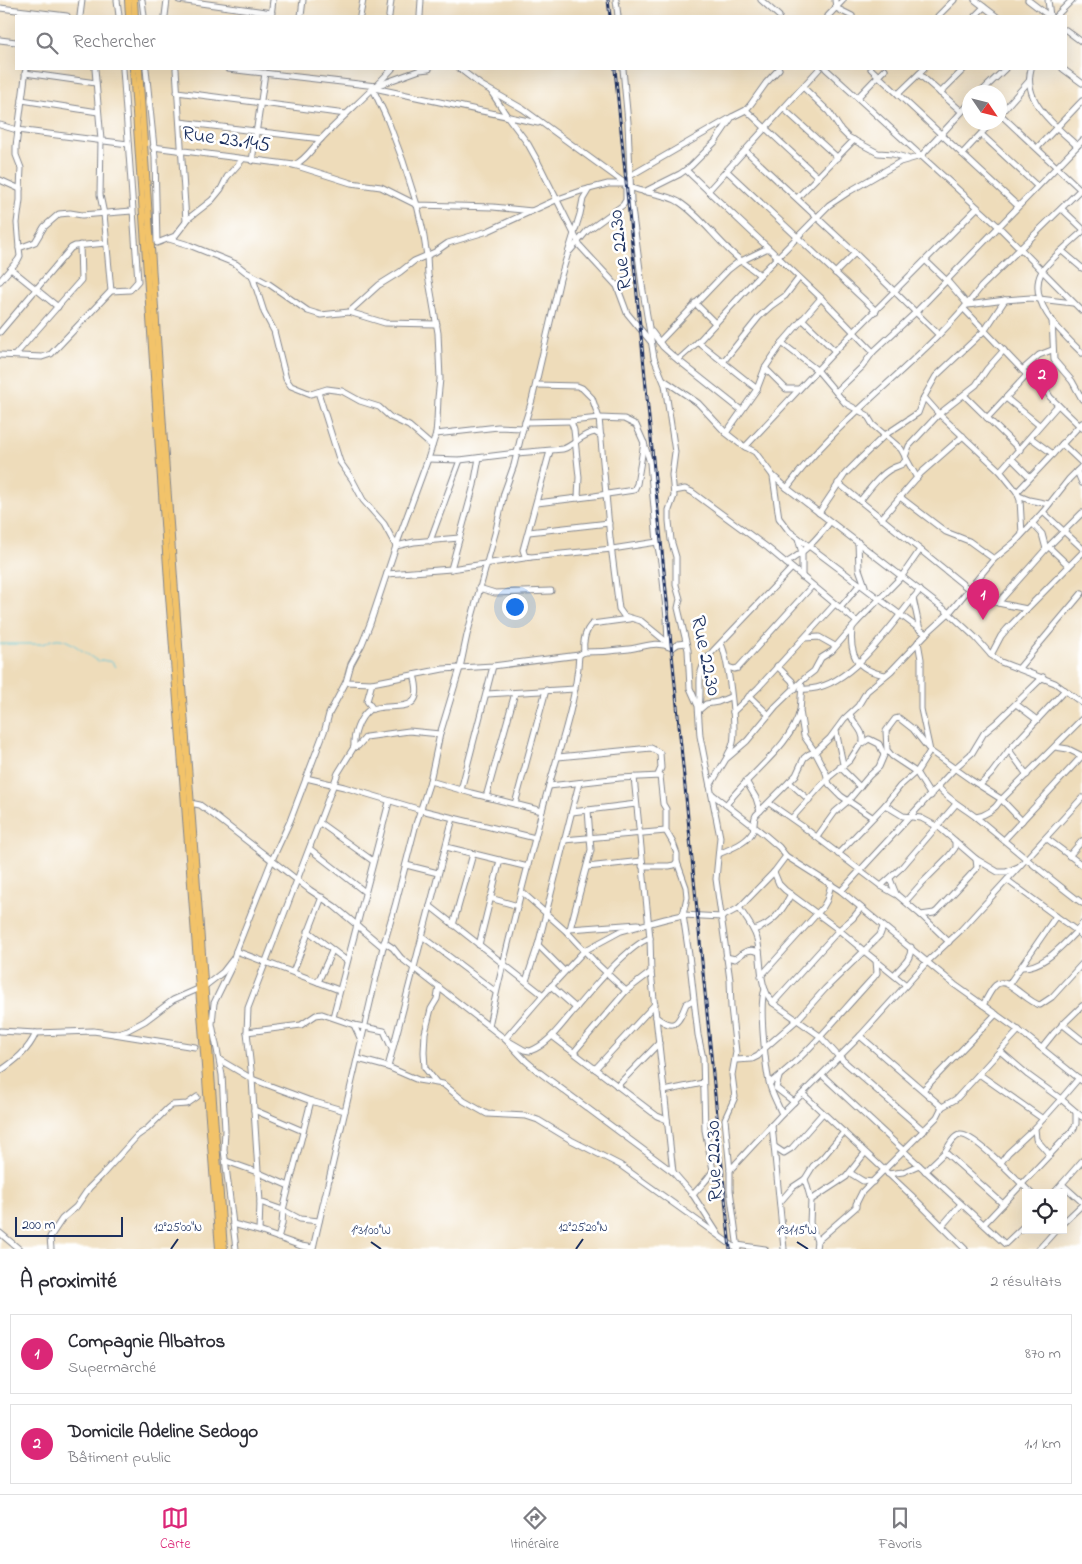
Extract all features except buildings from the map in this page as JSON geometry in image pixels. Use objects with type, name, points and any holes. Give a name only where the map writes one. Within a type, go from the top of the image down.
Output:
[{"type":"main road","points":[[128,0],[129,15]]},
{"type":"main road","points":[[134,0],[135,15]]},
{"type":"main road","points":[[133,70],[151,248],[169,586],[224,1249]]},
{"type":"main road","points":[[139,70],[219,1249]]},
{"type":"street","points":[[80,15],[82,0]]},
{"type":"street","points":[[118,0],[119,15]]},
{"type":"street","points":[[142,0],[144,15]]},
{"type":"street","points":[[164,15],[167,0]]},
{"type":"street","points":[[179,0],[271,15],[273,0]]},
{"type":"street","points":[[301,15],[303,0]]},
{"type":"street","points":[[360,15],[363,0]]},
{"type":"street","points":[[389,15],[391,0]]},
{"type":"street","points":[[420,15],[421,0]]},
{"type":"street","points":[[616,0],[618,15]]},
{"type":"street","points":[[761,0],[778,15]]},
{"type":"street","points":[[835,0],[836,8]]},
{"type":"street","points":[[829,15],[843,0]]},
{"type":"street","points":[[939,15],[954,0]]},
{"type":"street","points":[[975,0],[995,15]]},
{"type":"street","points":[[1028,0],[1048,15]]},
{"type":"street","points":[[1048,0],[1049,15]]},
{"type":"street","points":[[1057,15],[1072,0]]},
{"type":"street","points":[[976,15],[984,7]]},
{"type":"street","points":[[0,8],[50,15]]},
{"type":"street","points":[[836,8],[850,15]]},
{"type":"street","points":[[1067,31],[1082,42]]},
{"type":"street","points":[[0,40],[15,42]]},
{"type":"street","points":[[95,70],[101,140],[100,188],[110,291]]},
{"type":"street","points":[[0,355],[42,357],[51,354],[110,291],[130,290],[138,282],[123,70]]},
{"type":"street","points":[[146,70],[153,147],[151,248],[179,232],[186,221],[212,200],[227,177],[242,160]]},
{"type":"street","points":[[176,70],[186,221]]},
{"type":"street","points":[[237,70],[374,88],[541,123]]},
{"type":"street","points":[[293,77],[294,70]]},
{"type":"street","points":[[294,165],[301,161],[320,139],[391,70]]},
{"type":"street","points":[[374,88],[420,70]]},
{"type":"street","points":[[461,70],[481,86],[517,105],[628,186]]},
{"type":"street","name":"Rue 22.30","points":[[623,70],[628,122],[630,176],[628,186],[654,358],[664,379],[675,452],[672,476],[674,491],[669,521],[671,540],[676,557],[676,585],[680,599],[679,617],[686,643],[690,688],[699,710],[700,736],[720,837],[716,879],[730,980],[736,1060],[732,1067],[735,1097],[725,1119],[730,1190],[737,1248]]},
{"type":"street","points":[[630,176],[746,110],[778,70]]},
{"type":"street","points":[[708,191],[818,70]]},
{"type":"street","points":[[827,70],[998,226],[1082,311]]},
{"type":"street","points":[[872,70],[1018,206]]},
{"type":"street","points":[[858,97],[884,70]]},
{"type":"street","points":[[898,94],[923,70]]},
{"type":"street","points":[[940,93],[963,70]]},
{"type":"street","points":[[988,85],[1004,70]]},
{"type":"street","points":[[1031,70],[1029,81],[1036,104],[1077,146]]},
{"type":"street","points":[[1064,70],[1082,84]]},
{"type":"street","points":[[0,281],[20,256],[17,216],[20,200],[21,172],[16,155],[17,130],[26,71],[96,82]]},
{"type":"street","points":[[252,161],[264,73]]},
{"type":"street","points":[[678,360],[698,342],[829,205],[907,158],[921,156],[961,111],[918,74]]},
{"type":"street","points":[[1007,106],[1029,81]]},
{"type":"street","points":[[803,87],[829,112],[841,130],[854,140],[861,142],[878,153],[893,154],[907,158]]},
{"type":"street","points":[[236,1249],[223,1143],[225,1130],[223,1088],[220,1060],[212,1024],[214,1003],[231,968],[272,860],[290,820],[329,714],[346,682],[351,664],[370,624],[436,434],[440,379],[437,324],[428,275],[428,256],[417,205],[391,129],[374,88]]},
{"type":"street","points":[[177,92],[346,114]]},
{"type":"street","points":[[492,92],[528,144],[558,199],[578,242],[617,286],[627,313],[652,343]]},
{"type":"street","points":[[22,100],[98,112]]},
{"type":"street","points":[[1037,148],[1082,101]]},
{"type":"street","points":[[784,109],[838,158]]},
{"type":"street","points":[[746,110],[818,177]]},
{"type":"street","points":[[644,192],[686,170],[715,142],[732,117]]},
{"type":"street","points":[[787,488],[808,459],[966,307],[981,287],[1081,189],[1007,120]]},
{"type":"street","points":[[180,122],[320,139]]},
{"type":"street","points":[[0,126],[17,130],[128,144]]},
{"type":"street","points":[[962,154],[985,130]]},
{"type":"street","points":[[981,134],[1038,186]]},
{"type":"street","points":[[797,198],[854,140]]},
{"type":"street","points":[[836,392],[862,367],[873,352],[916,312],[1082,141]]},
{"type":"street","name":"Rue 23.145","points":[[153,147],[242,160],[294,165],[351,184],[381,187],[417,205]]},
{"type":"street","points":[[746,151],[938,334]]},
{"type":"street","points":[[686,170],[821,298],[873,352]]},
{"type":"street","points":[[727,171],[876,310]]},
{"type":"street","points":[[0,180],[20,189]]},
{"type":"street","points":[[349,312],[379,285],[414,261],[428,256],[453,241],[488,231],[558,199],[608,184],[628,186],[678,201],[731,252],[760,275]]},
{"type":"street","points":[[568,252],[587,231],[623,205],[626,200],[628,186]]},
{"type":"street","points":[[233,1224],[301,1246],[313,1248],[358,1060],[383,945],[416,824],[430,781],[440,734],[460,668],[466,635],[496,530],[504,493],[536,384],[560,279],[580,214],[582,199],[589,189]]},
{"type":"street","points":[[417,205],[492,207],[533,211]]},
{"type":"street","points":[[745,447],[835,351],[977,208]]},
{"type":"street","points":[[1062,208],[1082,230],[1042,271],[1037,288],[1039,298],[1052,320],[1063,335],[1082,353]]},
{"type":"street","points":[[19,248],[35,242],[44,227],[59,214],[82,215],[132,211]]},
{"type":"street","points":[[168,239],[189,245],[236,264],[246,272],[269,284],[308,312],[326,315],[349,312],[385,323],[437,324]]},
{"type":"street","points":[[0,332],[71,248],[80,245],[106,243]]},
{"type":"street","points":[[15,355],[82,279],[80,245]]},
{"type":"street","points":[[659,342],[728,270],[768,248]]},
{"type":"street","points":[[1062,251],[1082,268]]},
{"type":"street","points":[[835,273],[855,253]]},
{"type":"street","points":[[926,261],[946,280],[985,330],[1022,370],[1045,388],[1050,397],[1081,426],[1030,477],[1018,494],[1022,534]]},
{"type":"street","points":[[11,269],[58,307]]},
{"type":"street","points":[[252,275],[264,312],[274,331],[286,379],[291,386],[311,394],[327,389],[338,390],[360,402],[379,407],[390,417],[409,426],[432,446]]},
{"type":"street","points":[[723,362],[758,317],[784,296],[799,278]]},
{"type":"street","points":[[726,433],[757,389],[765,368],[782,342],[821,298]]},
{"type":"street","points":[[966,307],[1005,300],[1039,298],[1074,303]]},
{"type":"street","points":[[819,513],[845,474],[885,435],[918,413],[924,397],[936,376],[985,330],[1005,300]]},
{"type":"street","points":[[695,303],[715,323]]},
{"type":"street","points":[[802,319],[835,351]]},
{"type":"street","points":[[1052,320],[1054,360],[1072,381],[1082,398]]},
{"type":"street","points":[[650,329],[659,342],[678,360],[741,410]]},
{"type":"street","points":[[698,342],[757,389]]},
{"type":"street","points":[[782,342],[818,371],[845,403],[867,415],[873,425],[901,449],[917,478]]},
{"type":"street","points":[[860,501],[886,473],[903,464],[909,446],[939,414],[976,385],[1004,350]]},
{"type":"street","points":[[1022,370],[1039,355],[1052,350]]},
{"type":"street","points":[[765,368],[786,389],[800,389]]},
{"type":"street","points":[[987,418],[1027,375]]},
{"type":"street","points":[[664,379],[698,403],[726,433],[758,455],[773,476],[787,488],[948,613],[976,638],[991,655],[1001,662],[1055,683],[1082,703]]},
{"type":"street","points":[[536,384],[571,385],[582,388],[592,398],[600,418],[619,609],[622,614],[630,619]]},
{"type":"street","points":[[318,392],[340,462],[363,500],[384,524],[396,546]]},
{"type":"street","points":[[964,395],[1020,450]]},
{"type":"street","points":[[924,397],[939,414],[1000,472],[1018,494],[1029,500],[1049,504]]},
{"type":"street","points":[[1006,398],[1039,425]]},
{"type":"street","points":[[1000,472],[1058,405]]},
{"type":"street","points":[[525,422],[600,418],[629,420],[636,425],[644,442],[650,463],[668,645]]},
{"type":"street","points":[[571,421],[579,477],[578,498]]},
{"type":"street","points":[[436,434],[498,427],[523,428]]},
{"type":"street","points":[[428,459],[460,460],[550,451],[566,448],[582,436],[593,432],[601,436]]},
{"type":"street","points":[[881,519],[917,478],[963,436]]},
{"type":"street","points":[[1031,438],[1052,454]]},
{"type":"street","points":[[537,503],[635,489],[644,442]]},
{"type":"street","points":[[719,854],[749,836],[754,820],[760,811],[796,775],[804,758],[815,752],[836,731],[867,691],[948,613],[994,559],[1015,542],[1043,512],[1082,465],[1062,444]]},
{"type":"street","points":[[531,557],[525,556],[523,550],[550,451]]},
{"type":"street","points":[[450,569],[474,485],[479,458]]},
{"type":"street","points":[[1012,459],[1030,477]]},
{"type":"street","points":[[430,541],[460,460]]},
{"type":"street","points":[[1077,471],[1082,483]]},
{"type":"street","points":[[773,476],[779,518],[782,524],[809,547],[926,634]]},
{"type":"street","points":[[838,483],[976,595],[998,603],[1027,609]]},
{"type":"street","points":[[674,491],[685,489],[692,492],[786,563],[857,622]]},
{"type":"street","points":[[900,497],[946,532],[969,541],[994,559]]},
{"type":"street","points":[[1043,512],[1082,548]]},
{"type":"street","points":[[998,603],[1082,513]]},
{"type":"street","points":[[786,563],[809,547],[830,522]]},
{"type":"street","points":[[1032,522],[1042,534],[1048,548],[1069,566]]},
{"type":"street","points":[[529,532],[609,523]]},
{"type":"street","points":[[396,546],[459,538]]},
{"type":"street","points":[[798,538],[802,553],[802,577]]},
{"type":"street","points":[[387,574],[450,569],[657,542]]},
{"type":"street","points":[[858,542],[859,569],[866,588]]},
{"type":"street","points":[[726,760],[747,741],[768,714],[798,689],[802,681],[814,672],[821,658],[830,652],[878,599],[902,576],[920,550]]},
{"type":"street","points":[[991,655],[1001,636],[1082,554]]},
{"type":"street","points":[[699,710],[700,670],[709,656],[792,569]]},
{"type":"street","points":[[840,608],[860,584]]},
{"type":"street","points":[[728,667],[738,668],[812,586]]},
{"type":"street","points":[[479,588],[495,593],[551,591]]},
{"type":"street","points":[[798,689],[821,686],[847,673],[858,663],[920,590]]},
{"type":"street","points":[[1019,668],[1082,593]]},
{"type":"street","points":[[913,598],[920,630]]},
{"type":"street","points":[[733,712],[758,688],[834,604]]},
{"type":"street","points":[[489,1026],[548,786],[558,756],[575,689],[584,639],[589,627],[592,624],[630,619],[642,621],[672,648],[678,644],[686,643]]},
{"type":"street","points":[[852,627],[852,646],[858,663],[872,672],[885,675]]},
{"type":"street","points":[[802,639],[811,636],[819,637],[835,646]]},
{"type":"street","points":[[838,854],[926,760],[929,750],[921,709],[921,658],[918,642]]},
{"type":"street","points":[[346,682],[372,683],[414,674],[460,668],[493,666],[628,649],[652,644],[668,645]]},
{"type":"street","points":[[710,786],[733,746],[733,712],[728,667],[721,644]]},
{"type":"street","points":[[461,790],[493,666]]},
{"type":"street","points":[[777,666],[798,689],[804,736],[815,752],[832,788],[872,817]]},
{"type":"street","points":[[259,1231],[260,1202],[247,1032],[248,1008],[334,785],[342,766],[354,747],[355,733],[362,718],[365,713],[373,709],[404,706],[413,702],[417,694],[414,674]]},
{"type":"street","points":[[841,891],[955,768],[972,753],[984,733],[1043,677]]},
{"type":"street","points":[[372,683],[367,701],[368,705],[373,709]]},
{"type":"street","points":[[487,694],[575,689]]},
{"type":"street","points":[[515,804],[546,690]]},
{"type":"street","points":[[980,785],[1009,750],[1065,690]]},
{"type":"street","points":[[486,797],[514,693]]},
{"type":"street","points":[[749,696],[768,714]]},
{"type":"street","points":[[699,710],[706,704],[730,697]]},
{"type":"street","points":[[700,701],[706,704]]},
{"type":"street","points":[[1016,704],[1037,720]]},
{"type":"street","points":[[726,805],[788,736],[800,709]]},
{"type":"street","points":[[850,714],[854,724],[863,734],[863,742]]},
{"type":"street","points":[[816,837],[831,817],[879,767],[885,753],[886,731],[895,719],[898,718],[913,729],[929,750],[1001,800],[1022,821]]},
{"type":"street","points":[[976,817],[989,812],[1082,719]]},
{"type":"street","points":[[836,731],[842,765],[860,787]]},
{"type":"street","points":[[354,747],[358,746],[366,737],[409,732],[440,734]]},
{"type":"street","points":[[792,818],[827,779],[850,760],[863,742],[869,739],[879,744],[885,753],[916,772],[930,796]]},
{"type":"street","points":[[1004,840],[1082,756],[1068,749],[1055,747]]},
{"type":"street","points":[[558,756],[651,748],[660,753],[661,768],[658,775]]},
{"type":"street","points":[[1009,750],[1027,775]]},
{"type":"street","points":[[548,786],[658,775]]},
{"type":"street","points":[[658,775],[661,778],[662,801],[666,812],[666,831],[677,854],[676,862],[686,887],[687,897],[683,915],[693,1000],[703,1058],[702,1083],[705,1130],[713,1170],[693,1195]]},
{"type":"street","points":[[634,777],[650,938],[651,972],[673,1172]]},
{"type":"street","points":[[306,778],[389,802],[535,838]]},
{"type":"street","points":[[430,781],[542,810]]},
{"type":"street","points":[[746,781],[756,798],[760,811]]},
{"type":"street","points":[[789,782],[809,800]]},
{"type":"street","points":[[526,981],[538,945],[579,783]]},
{"type":"street","points":[[938,787],[956,804],[976,817],[1082,903]]},
{"type":"street","points":[[712,793],[779,847],[786,856],[841,891],[927,962],[1019,1030],[1080,1080],[1035,1128],[1008,1153],[1000,1164]]},
{"type":"street","points":[[730,1170],[782,1114],[860,1036],[927,962],[950,942],[1082,798]]},
{"type":"street","points":[[333,1017],[389,802]]},
{"type":"street","points":[[190,803],[196,804],[208,811],[383,945],[393,948],[401,958],[505,1039],[539,1072],[673,1172],[693,1195],[718,1234]]},
{"type":"street","points":[[769,803],[792,818],[880,886],[906,901],[950,942]]},
{"type":"street","points":[[572,812],[636,804]]},
{"type":"street","points":[[880,886],[890,878],[956,804]]},
{"type":"street","points":[[885,805],[903,816],[921,818],[938,826],[976,859],[1001,872],[1018,867]]},
{"type":"street","points":[[568,931],[591,850],[588,810]]},
{"type":"street","points":[[388,1067],[453,818]]},
{"type":"street","points":[[320,823],[373,862]]},
{"type":"street","points":[[564,840],[666,831]]},
{"type":"street","points":[[1046,838],[1082,865]]},
{"type":"street","points":[[906,901],[951,854],[955,848],[955,841]]},
{"type":"street","points":[[1069,856],[1082,842]]},
{"type":"street","points":[[446,847],[528,867]]},
{"type":"street","points":[[310,849],[365,892]]},
{"type":"street","points":[[453,925],[474,854]]},
{"type":"street","points":[[505,1039],[542,995],[584,951],[621,931],[683,915],[722,917],[739,908],[774,872],[786,856]]},
{"type":"street","points":[[921,915],[937,911],[976,868],[976,859]]},
{"type":"street","points":[[479,945],[500,860]]},
{"type":"street","points":[[587,866],[642,864],[669,866],[674,865],[676,862]]},
{"type":"street","points":[[406,865],[438,873]]},
{"type":"street","points":[[774,872],[779,884],[818,913],[906,985]]},
{"type":"street","points":[[890,878],[896,894]]},
{"type":"street","points":[[1008,880],[1082,936]]},
{"type":"street","points":[[761,976],[818,913],[827,900],[830,884]]},
{"type":"street","points":[[522,892],[545,914],[568,931],[584,951],[626,991]]},
{"type":"street","points":[[754,930],[763,927],[776,918],[784,909],[792,894]]},
{"type":"street","points":[[293,972],[322,897]]},
{"type":"street","points":[[490,898],[518,906]]},
{"type":"street","points":[[430,906],[542,995]]},
{"type":"street","points":[[739,908],[754,930],[758,941],[761,976],[765,990],[774,1003],[820,1036],[839,1057],[924,1131]]},
{"type":"street","points":[[774,1003],[861,908]]},
{"type":"street","points":[[1009,984],[1056,916]]},
{"type":"street","points":[[568,931],[648,924]]},
{"type":"street","points":[[1021,967],[1039,964],[1077,931],[1082,924]]},
{"type":"street","points":[[736,1060],[758,1056],[798,1019],[825,988],[880,935],[883,927]]},
{"type":"street","points":[[308,931],[347,961]]},
{"type":"street","points":[[422,936],[496,992]]},
{"type":"street","points":[[505,1039],[524,1050],[530,1051],[552,1036],[630,950],[642,941],[650,938]]},
{"type":"street","points":[[538,945],[564,971]]},
{"type":"street","points":[[894,975],[908,960],[911,955],[911,947]]},
{"type":"street","points":[[726,957],[734,959],[741,953],[749,950],[759,952]]},
{"type":"street","points":[[318,982],[332,951]]},
{"type":"street","points":[[114,1034],[136,1026],[174,1000],[202,988],[223,972],[236,953]]},
{"type":"street","points":[[236,953],[339,990]]},
{"type":"street","points":[[770,1084],[820,1036],[874,977],[877,973],[876,960]]},
{"type":"street","points":[[983,1005],[993,987],[998,983],[1009,984],[1029,1001],[1040,1005],[1052,997],[1082,964]]},
{"type":"street","points":[[574,1052],[626,991],[651,972]]},
{"type":"street","points":[[551,986],[576,1008]]},
{"type":"street","points":[[436,1082],[426,1068],[424,1052],[425,1033],[431,1011],[437,999],[439,987]]},
{"type":"street","points":[[765,990],[762,1002],[766,1047],[765,1058],[770,1084],[782,1114]]},
{"type":"street","points":[[656,1016],[668,1025],[674,1023],[681,1017],[686,1004],[693,1000]]},
{"type":"street","points":[[595,1069],[655,1004]]},
{"type":"street","points":[[1042,1048],[1062,1024],[1082,1006]]},
{"type":"street","points":[[247,1032],[301,1025],[316,1015],[322,1014],[354,1025],[384,1032],[393,1050]]},
{"type":"street","points":[[923,1090],[996,1014]]},
{"type":"street","points":[[1062,1024],[1082,1040]]},
{"type":"street","points":[[354,1025],[362,1041]]},
{"type":"street","points":[[817,1241],[856,1207],[862,1192],[886,1172],[904,1150],[937,1117],[942,1107],[956,1098],[1019,1030]]},
{"type":"street","points":[[0,1032],[72,1031],[114,1034],[195,1047]]},
{"type":"street","points":[[0,1071],[23,1054],[36,1033]]},
{"type":"street","points":[[552,1036],[657,1116],[667,1120]]},
{"type":"street","points":[[860,1036],[942,1107]]},
{"type":"street","points":[[617,1086],[659,1043]]},
{"type":"street","points":[[1000,1051],[1016,1066],[1082,1117]]},
{"type":"street","points":[[220,1060],[252,1079],[311,1101],[345,1111]]},
{"type":"street","points":[[358,1060],[388,1067],[418,1080],[447,1085],[464,1101],[487,1114],[526,1116],[538,1120],[571,1140],[620,1165],[737,1248],[765,1249]]},
{"type":"street","points":[[979,1074],[1043,1118]]},
{"type":"street","points":[[822,1075],[1010,1249]]},
{"type":"street","points":[[778,1077],[776,1088],[794,1102]]},
{"type":"street","points":[[664,1090],[702,1083]]},
{"type":"street","points":[[803,1094],[965,1249]]},
{"type":"street","points":[[51,1249],[51,1235],[62,1219],[76,1208],[95,1181],[136,1136],[147,1129],[172,1105],[187,1104],[198,1097]]},
{"type":"street","points":[[278,1238],[311,1101]]},
{"type":"street","points":[[254,1110],[303,1131]]},
{"type":"street","points":[[984,1224],[1073,1130],[1076,1124],[1076,1112]]},
{"type":"street","points":[[776,1162],[784,1153],[792,1148],[823,1113]]},
{"type":"street","points":[[772,1125],[784,1249]]},
{"type":"street","points":[[1035,1128],[1036,1139],[1050,1154]]},
{"type":"street","points":[[780,1202],[793,1187],[805,1179],[813,1166],[844,1132]]},
{"type":"street","points":[[925,1171],[945,1152],[955,1136],[961,1134],[966,1135],[986,1149],[1027,1189]]},
{"type":"street","points":[[775,1147],[784,1153]]},
{"type":"street","points":[[945,1152],[1003,1204]]},
{"type":"street","points":[[811,1200],[846,1177],[865,1153]]},
{"type":"street","points":[[226,1161],[289,1186]]},
{"type":"street","points":[[1058,1189],[1082,1161]]},
{"type":"street","points":[[886,1172],[903,1172],[919,1165]]},
{"type":"street","points":[[850,1172],[863,1181],[873,1182]]},
{"type":"street","points":[[805,1179],[811,1200],[810,1223],[817,1241],[816,1249]]},
{"type":"street","points":[[1062,1184],[1082,1203],[1067,1218]]},
{"type":"street","points":[[260,1202],[284,1210],[300,1219],[319,1222]]},
{"type":"street","points":[[942,1226],[961,1204]]},
{"type":"street","points":[[1006,1244],[1022,1228]]},
{"type":"street","points":[[0,1233],[19,1249]]},
{"type":"street","points":[[1039,1249],[1052,1234]]},
{"type":"waterway","points":[[0,644],[41,644],[54,639],[61,639],[98,661],[112,662],[115,667]]},
{"type":"railway","points":[[608,0],[610,15]]},
{"type":"railway","points":[[615,70],[730,1249]]},
{"type":"place","name":"Domicile Adeline Sedogo","points":[[1042,400]]},
{"type":"place","name":"Compagnie Albatros","points":[[983,620]]}]
